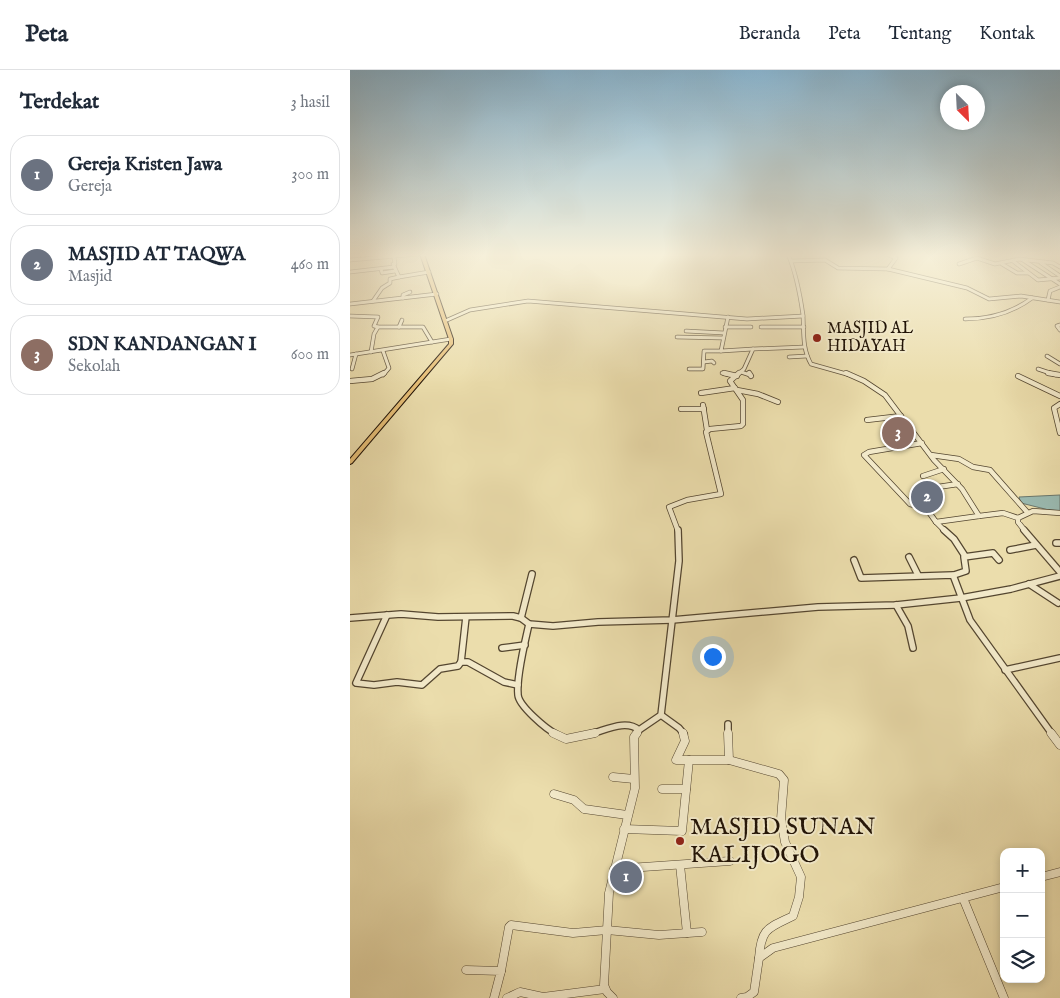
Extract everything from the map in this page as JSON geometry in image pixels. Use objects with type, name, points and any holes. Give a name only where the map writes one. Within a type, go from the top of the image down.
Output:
[{"type":"main road","points":[[350,462],[450,346],[451,339],[438,297]]},
{"type":"street","points":[[373,301],[376,297]]},
{"type":"street","points":[[350,309],[352,304],[408,297]]},
{"type":"street","points":[[800,297],[804,347],[812,365],[845,372],[885,395],[931,455],[958,484],[979,516]]},
{"type":"street","points":[[986,297],[989,299],[1006,297]]},
{"type":"street","points":[[1027,297],[1060,302]]},
{"type":"street","points":[[965,319],[977,320],[993,316],[1021,306],[1032,298]]},
{"type":"street","points":[[445,321],[470,310],[528,301],[751,319],[803,316]]},
{"type":"street","points":[[350,316],[378,316],[374,326],[378,327],[423,327],[432,342]]},
{"type":"street","points":[[721,351],[728,317]]},
{"type":"street","points":[[399,327],[402,320]]},
{"type":"street","points":[[1060,325],[1057,326],[1060,330]]},
{"type":"street","points":[[371,352],[374,334],[378,327]]},
{"type":"street","points":[[725,327],[751,327]]},
{"type":"street","points":[[761,327],[804,327]]},
{"type":"street","points":[[686,331],[724,335]]},
{"type":"street","points":[[677,337],[724,335]]},
{"type":"street","points":[[350,355],[451,339]]},
{"type":"street","points":[[689,369],[703,369],[705,351],[804,347]]},
{"type":"street","points":[[707,430],[743,425],[744,404],[730,381],[745,368],[753,349]]},
{"type":"street","points":[[350,381],[384,375],[389,368],[383,351]]},
{"type":"street","points":[[352,369],[356,354]]},
{"type":"street","points":[[789,357],[807,356]]},
{"type":"street","points":[[1047,356],[1060,364]]},
{"type":"street","points":[[1053,359],[1060,359]]},
{"type":"street","points":[[704,362],[712,361],[714,363]]},
{"type":"street","points":[[1038,369],[1050,374],[1060,375]]},
{"type":"street","points":[[722,373],[749,373],[751,376]]},
{"type":"street","points":[[1018,376],[1060,396]]},
{"type":"street","points":[[701,393],[736,389],[758,394],[778,402]]},
{"type":"street","points":[[1060,404],[1054,408],[1059,421],[1057,425],[1060,433]]},
{"type":"street","points":[[613,998],[605,988],[609,894],[635,788],[634,736],[639,730],[661,715],[672,620],[679,550],[678,527],[669,507],[687,500],[721,493],[706,433],[704,407],[681,409]]},
{"type":"street","points":[[867,420],[901,416]]},
{"type":"street","points":[[854,560],[861,578],[954,575],[966,570],[963,558],[965,556],[954,539],[936,522],[929,511],[922,506],[910,504],[864,455],[869,452],[922,443]]},
{"type":"street","points":[[931,455],[959,459],[973,467],[990,470],[1001,484],[1011,491],[1027,512]]},
{"type":"street","points":[[923,476],[944,469]]},
{"type":"street","points":[[928,492],[931,488],[958,484]]},
{"type":"street","points":[[1018,518],[1027,512],[1060,513]]},
{"type":"street","points":[[936,522],[1003,513],[1018,518]]},
{"type":"street","points":[[1018,518],[1018,522],[1060,572]]},
{"type":"street","points":[[1010,550],[1036,545]]},
{"type":"street","points":[[965,556],[993,553],[999,560]]},
{"type":"street","points":[[909,557],[918,576]]},
{"type":"street","points":[[521,618],[532,574]]},
{"type":"street","points":[[954,575],[970,620],[1060,745]]},
{"type":"street","points":[[350,618],[387,615],[513,616],[521,618],[529,624],[553,626],[598,622],[672,620],[818,607],[896,605],[961,598],[1060,576]]},
{"type":"street","points":[[1030,584],[1059,605]]},
{"type":"street","points":[[896,605],[908,626],[913,648]]},
{"type":"street","points":[[387,615],[356,682],[374,685],[397,682],[422,685],[440,669],[458,666],[461,662],[466,617]]},
{"type":"street","points":[[529,624],[518,685],[518,696],[523,706],[553,733],[566,739],[577,738],[626,724],[634,725],[639,730]]},
{"type":"street","points":[[502,648],[525,645]]},
{"type":"street","points":[[1005,670],[1060,658]]},
{"type":"street","points":[[461,662],[468,662],[504,682],[518,685]]},
{"type":"street","points":[[661,715],[684,733],[686,740],[676,758],[680,761],[729,760],[783,777],[781,819],[783,834],[794,865],[801,877],[799,897],[793,916],[766,930],[760,937],[760,958],[754,992],[747,997],[741,998]]},
{"type":"street","points":[[728,724],[729,760]]},
{"type":"street","points":[[624,830],[682,831],[689,760]]},
{"type":"street","points":[[613,777],[634,779]]},
{"type":"street","points":[[662,789],[686,789]]},
{"type":"street","points":[[554,794],[574,800],[584,809],[627,815]]},
{"type":"street","points":[[614,869],[730,861]]},
{"type":"street","points":[[680,864],[687,933]]},
{"type":"street","points":[[1045,876],[1060,872]]},
{"type":"street","points":[[760,958],[781,946],[1000,888]]},
{"type":"street","points":[[963,898],[1004,998]]},
{"type":"street","points":[[494,998],[509,928],[512,925],[567,932],[607,930],[659,936],[702,932]]},
{"type":"street","points":[[466,970],[501,970]]},
{"type":"street","points":[[507,998],[519,991],[543,997],[605,988]]},
{"type":"water","points":[[1060,495],[1060,511],[1021,503],[1019,497]]},
{"type":"place","name":"MASJID AL HIDAYAH","points":[[817,338]]},
{"type":"place","name":"SDN KANDANGAN I","points":[[898,433]]},
{"type":"place","name":"MASJID AT TAQWA","points":[[927,497]]},
{"type":"place","name":"MASJID SUNAN KALIJOGO","points":[[680,841]]},
{"type":"place","name":"Gereja Kristen Jawa","points":[[626,877]]}]
